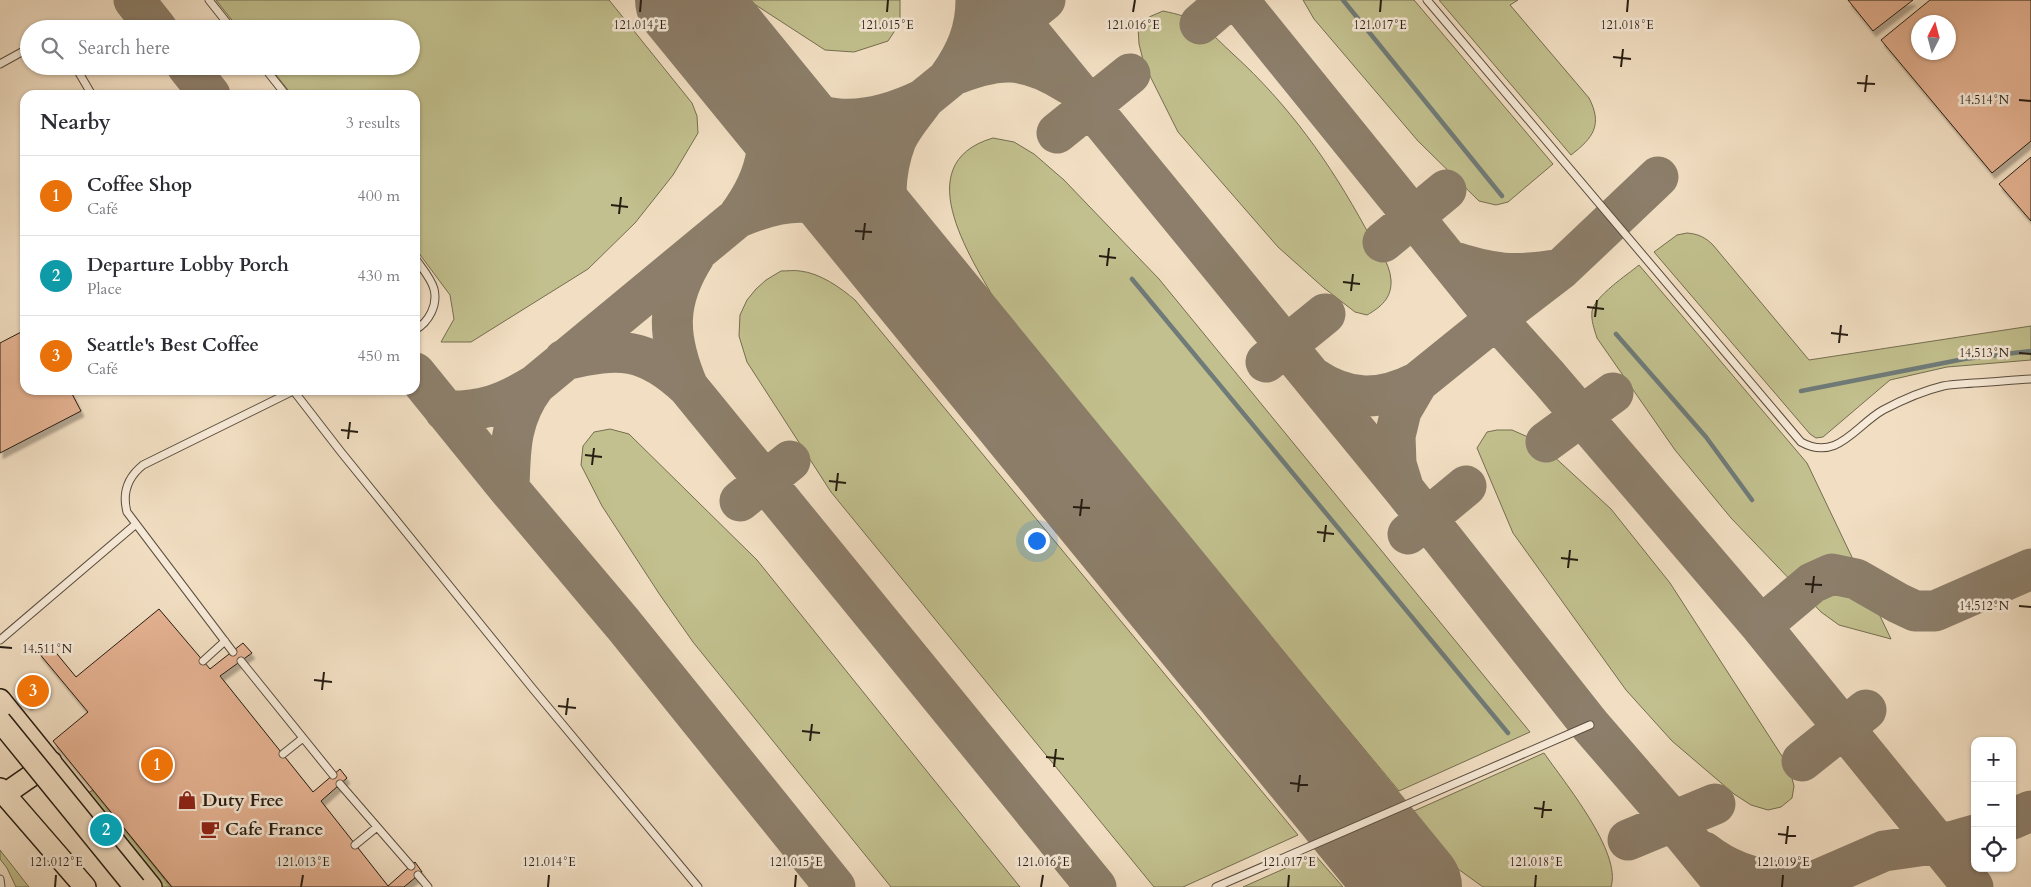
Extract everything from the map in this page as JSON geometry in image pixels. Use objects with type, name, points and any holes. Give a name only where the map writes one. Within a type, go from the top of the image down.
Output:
[{"type":"main road","points":[[0,700],[151,887]]},
{"type":"main road","points":[[0,721],[135,887]]},
{"type":"main road","points":[[50,762],[2,792],[84,887]]},
{"type":"lane","points":[[210,0],[225,20]]},
{"type":"lane","points":[[1427,0],[1801,442],[1821,450],[1831,448],[1881,412],[1913,395],[1945,385],[2031,379]]},
{"type":"lane","points":[[0,64],[20,53]]},
{"type":"lane","points":[[80,75],[89,90]]},
{"type":"lane","points":[[270,75],[282,90]]},
{"type":"lane","points":[[420,266],[434,289],[432,312],[426,323],[420,327]]},
{"type":"lane","points":[[233,652],[127,512],[124,502],[125,491],[130,479],[137,470],[284,395]]},
{"type":"lane","points":[[298,395],[341,452],[533,689],[698,887]]},
{"type":"lane","points":[[0,640],[136,524]]},
{"type":"lane","points":[[203,661],[225,641]]},
{"type":"lane","points":[[241,661],[333,775]]},
{"type":"lane","points":[[1216,887],[1590,725]]},
{"type":"lane","points":[[283,754],[303,738]]},
{"type":"lane","points":[[340,784],[411,866]]},
{"type":"lane","points":[[355,845],[377,826]]},
{"type":"lane","points":[[418,875],[428,887]]},
{"type":"lane","points":[[0,879],[1,887]]},
{"type":"shaded area","points":[[216,0],[609,0],[692,103],[697,116],[698,133],[673,175],[635,223],[588,269],[471,342],[441,342],[454,319],[450,295],[420,255],[420,90],[288,90],[276,75],[420,75],[420,20],[232,20]]},
{"type":"shaded area","points":[[748,0],[900,0],[900,23],[888,41],[854,52],[825,50]]},
{"type":"shaded area","points":[[1303,0],[1414,0],[1553,164],[1508,202],[1496,205],[1479,201],[1418,141],[1314,19]]},
{"type":"shaded area","points":[[1439,0],[1518,0],[1510,5],[1589,98],[1595,116],[1595,123],[1594,130],[1585,143],[1571,155]]},
{"type":"shaded area","points":[[1163,11],[1189,18],[1210,32],[1253,73],[1290,114],[1323,158],[1382,253],[1388,267],[1391,280],[1390,292],[1377,309],[1367,315],[1355,312],[1324,288],[1278,247],[1178,132],[1144,64],[1139,44],[1138,27],[1149,17]]},
{"type":"shaded area","points":[[993,138],[1014,142],[1034,154],[1064,180],[1159,279],[1530,732],[1399,791],[1002,312],[964,243],[954,217],[950,192],[953,169],[967,151]]},
{"type":"shaded area","points":[[1687,233],[1701,236],[1713,245],[1809,360],[2031,326],[2031,360],[1947,367],[1890,380],[1823,437],[1816,438],[1810,434],[1654,252],[1677,235]]},
{"type":"shaded area","points":[[1639,265],[1807,463],[1891,639],[1839,625],[1821,612],[1731,518],[1675,450],[1597,338],[1592,318],[1594,305],[1605,292]]},
{"type":"shaded area","points":[[781,271],[808,272],[837,286],[855,300],[1298,835],[1183,887],[1154,887],[831,492],[747,362],[739,336],[740,315],[747,300],[756,289]]},
{"type":"shaded area","points":[[610,429],[629,434],[757,560],[1020,887],[891,887],[693,642],[602,506],[581,465],[583,446],[594,432]]},
{"type":"shaded area","points":[[1512,430],[1537,441],[1611,509],[1670,583],[1789,767],[1794,786],[1792,798],[1781,807],[1768,810],[1751,805],[1734,794],[1672,741],[1626,690],[1513,533],[1477,448],[1487,432]]},
{"type":"shaded area","points":[[1544,753],[1577,799],[1600,837],[1608,855],[1612,872],[1611,887],[1483,887],[1458,869],[1414,811]]},
{"type":"shaded area","points":[[93,790],[172,887],[140,887],[88,793]]},
{"type":"shaded area","points":[[0,850],[29,887],[16,887],[7,868],[0,859]]},
{"type":"shaded area","points":[[1315,855],[1343,887],[1243,887]]},
{"type":"building","points":[[1848,0],[1913,0],[1873,31]]},
{"type":"building","points":[[1930,0],[2031,0],[2031,141],[1992,173],[1881,40],[1911,16],[1911,60],[1956,60],[1956,15],[1912,15]]},
{"type":"building","points":[[2031,157],[2031,221],[1999,184]]},
{"type":"building","points":[[20,333],[20,395],[73,395],[81,411],[0,453],[0,343]]},
{"type":"building","points":[[159,609],[210,669],[243,643],[252,653],[220,676],[313,792],[340,769],[347,778],[321,801],[388,886],[415,862],[422,872],[404,887],[172,887],[53,741],[88,712],[38,652],[48,643],[76,677]]},
{"type":"building","points":[[38,677],[48,689],[28,705],[19,693]]},
{"type":"waterway","points":[[1343,0],[1502,196]]},
{"type":"waterway","points":[[1132,279],[1508,733]]},
{"type":"waterway","points":[[1616,334],[1706,437],[1752,500]]},
{"type":"waterway","points":[[1801,391],[1964,359],[2031,351]]},
{"type":"taxiway","points":[[134,0],[150,20]]},
{"type":"taxiway","points":[[976,0],[976,11],[969,41],[949,77],[982,66],[1010,62],[1038,68],[1069,84]]},
{"type":"taxiway","points":[[1003,0],[1405,491],[1590,725],[1727,887]]},
{"type":"taxiway","points":[[445,411],[470,410],[492,406],[535,385],[737,218],[789,183],[876,134],[904,115],[1045,0]]},
{"type":"taxiway","points":[[1200,24],[1228,0]]},
{"type":"taxiway","points":[[1238,0],[1496,319],[1549,378],[1761,626],[1973,887]]},
{"type":"taxiway","points":[[1057,133],[1130,74]]},
{"type":"taxiway","points":[[194,75],[206,90]]},
{"type":"taxiway","points":[[753,82],[795,107],[816,115],[836,119],[878,116],[924,99],[896,140],[887,178],[886,204],[890,230],[897,250],[909,273]]},
{"type":"taxiway","points":[[753,82],[766,119],[767,153],[757,185],[737,218],[776,205],[794,202],[810,203],[827,206],[843,213],[878,235]]},
{"type":"taxiway","points":[[1404,490],[1396,464],[1395,436],[1401,411],[1418,382],[1561,269],[1658,177]]},
{"type":"taxiway","points":[[1383,242],[1446,190]]},
{"type":"taxiway","points":[[564,360],[617,352],[645,357],[673,374],[688,387],[676,352],[672,320],[678,288],[695,255]]},
{"type":"taxiway","points":[[1448,260],[1491,272],[1517,274],[1561,269]]},
{"type":"taxiway","points":[[1266,362],[1325,314]]},
{"type":"taxiway","points":[[1312,377],[1339,391],[1365,396],[1391,393],[1418,382]]},
{"type":"taxiway","points":[[420,379],[509,489],[623,624],[835,887]]},
{"type":"taxiway","points":[[509,489],[513,434],[521,410],[535,385]]},
{"type":"taxiway","points":[[688,387],[1096,887]]},
{"type":"taxiway","points":[[1546,442],[1613,393]]},
{"type":"taxiway","points":[[740,501],[790,461]]},
{"type":"taxiway","points":[[1408,534],[1466,486]]},
{"type":"taxiway","points":[[1761,626],[1812,583],[1832,574],[1856,579],[1915,611],[1935,611],[2031,569]]},
{"type":"taxiway","points":[[1802,761],[1866,710]]},
{"type":"taxiway","points":[[1628,840],[1715,804]]},
{"type":"taxiway","points":[[2016,817],[2031,811]]},
{"type":"taxiway","points":[[1801,887],[1884,851],[1954,841],[1971,836]]},
{"type":"taxiway","points":[[1704,852],[1743,874],[1772,880],[1817,880],[1814,887]]},
{"type":"runway","points":[[686,0],[1411,887]]},
{"type":"place","name":"Seattle's Best Coffee","points":[[33,691]]},
{"type":"place","name":"Coffee Shop","points":[[157,765]]},
{"type":"place","name":"Duty Free","points":[[187,800]]},
{"type":"place","name":"Cafe France","points":[[210,829]]},
{"type":"place","name":"Departure Lobby Porch","points":[[106,830]]}]
